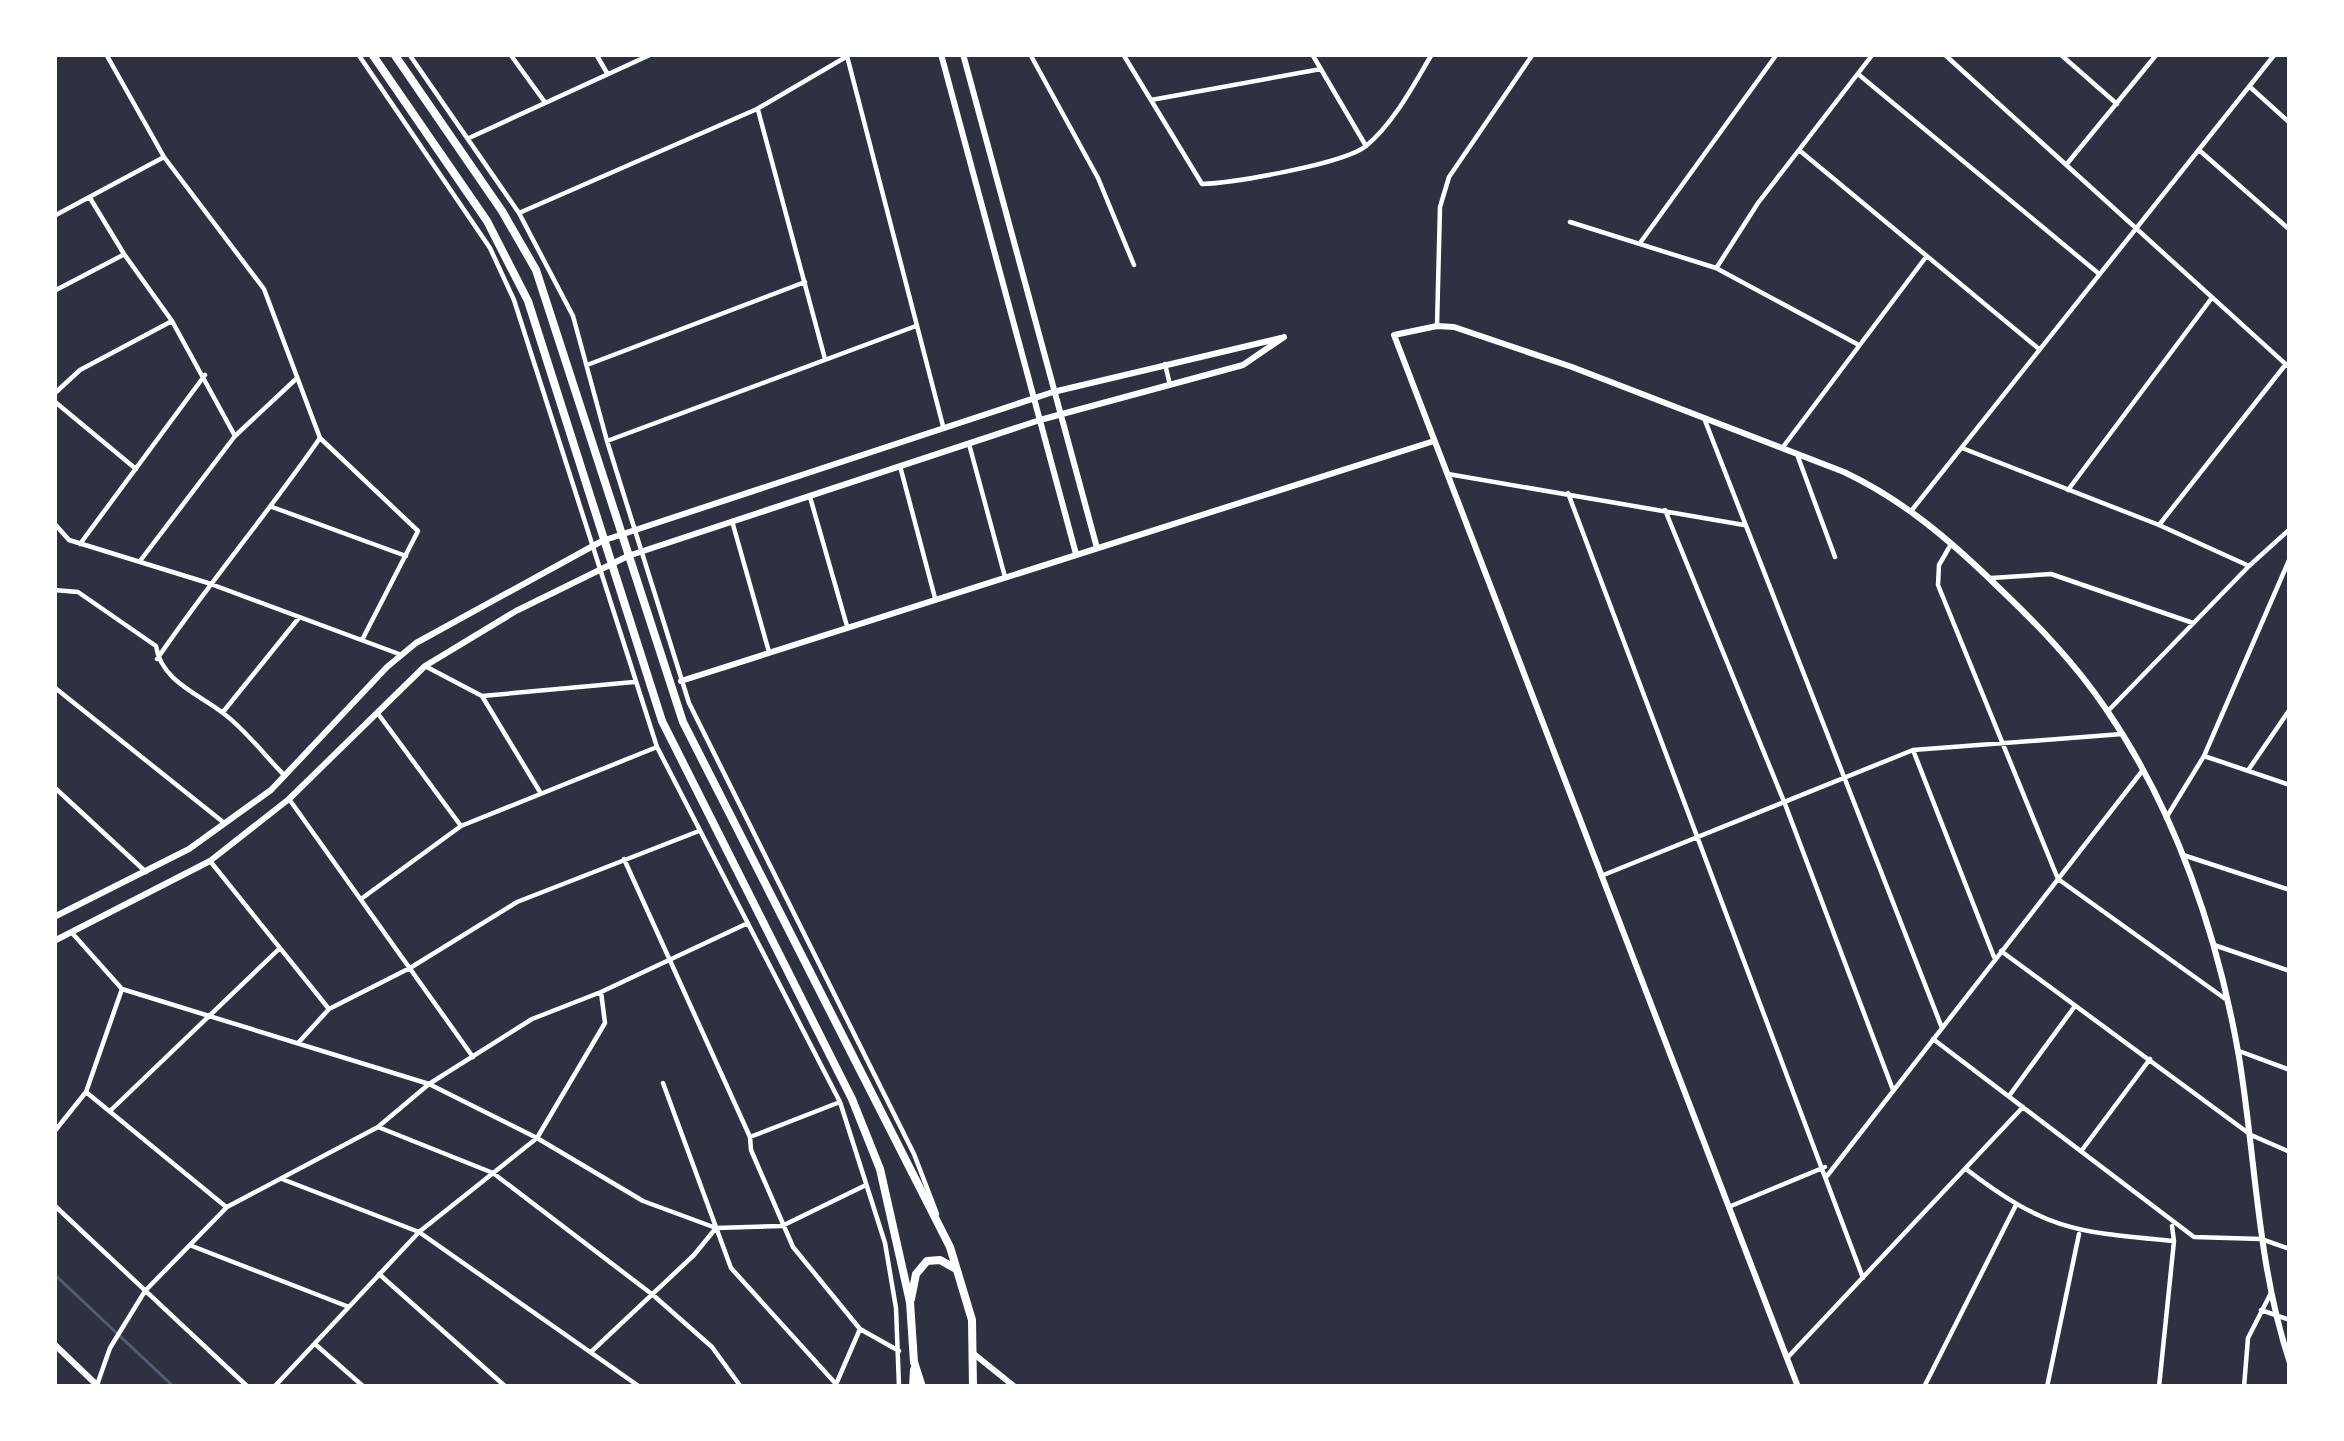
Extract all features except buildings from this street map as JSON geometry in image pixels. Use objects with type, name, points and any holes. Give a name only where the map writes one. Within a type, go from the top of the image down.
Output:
[{"type":"highway","points":[[372,54],[487,221],[517,276],[539,331],[598,544],[611,564],[647,683],[676,752],[867,1133],[889,1199],[910,1302],[917,1387]]},
{"type":"highway","points":[[394,54],[502,211],[536,270],[669,686],[698,758],[950,1247],[972,1320],[973,1387]]},
{"type":"highway","points":[[910,1302],[916,1274],[927,1261],[940,1260],[957,1270]]},
{"type":"street","points":[[106,54],[164,157],[264,289],[320,438],[417,528],[362,640]]},
{"type":"street","points":[[358,54],[476,226],[502,272],[598,544],[600,570],[657,747],[840,1102],[868,1184],[890,1272],[899,1387]]},
{"type":"street","points":[[410,54],[519,213],[573,316],[681,681],[914,1154],[950,1247]]},
{"type":"street","points":[[510,54],[544,101]]},
{"type":"street","points":[[596,54],[607,73]]},
{"type":"street","points":[[469,138],[652,54]]},
{"type":"street","points":[[940,54],[1076,554]]},
{"type":"street","points":[[963,54],[1096,548]]},
{"type":"street","points":[[1030,54],[1098,178],[1134,265]]},
{"type":"street","points":[[1123,54],[1202,184],[1290,169],[1366,146],[1432,54]]},
{"type":"street","points":[[1312,54],[1366,146]]},
{"type":"street","points":[[1436,326],[1440,207],[1449,177],[1533,54]]},
{"type":"street","points":[[1640,242],[1778,54]]},
{"type":"street","points":[[1716,268],[1739,230],[1873,54]]},
{"type":"street","points":[[1944,54],[2288,366],[2159,525]]},
{"type":"street","points":[[2060,54],[2117,104]]},
{"type":"street","points":[[2066,165],[2157,54]]},
{"type":"street","points":[[1912,510],[2275,54]]},
{"type":"street","points":[[519,213],[757,109],[849,55],[943,426]]},
{"type":"street","points":[[1151,100],[1321,69]]},
{"type":"street","points":[[1858,74],[2100,275]]},
{"type":"street","points":[[2250,87],[2290,123]]},
{"type":"street","points":[[757,109],[825,359]]},
{"type":"street","points":[[1799,150],[2040,350]]},
{"type":"street","points":[[2199,150],[2290,230]]},
{"type":"street","points":[[54,215],[164,157]]},
{"type":"street","points":[[90,198],[205,375],[235,436]]},
{"type":"street","points":[[1570,222],[1716,268],[1858,344]]},
{"type":"street","points":[[54,291],[124,254]]},
{"type":"street","points":[[1783,447],[1926,256]]},
{"type":"street","points":[[587,365],[805,282]]},
{"type":"street","points":[[2068,490],[2211,299]]},
{"type":"street","points":[[136,469],[54,398],[80,370],[172,321]]},
{"type":"street","points":[[607,441],[917,326]]},
{"type":"street","points":[[1798,1387],[1394,335],[1454,327],[1703,416],[1863,481],[1912,510],[1952,544],[2058,647],[2108,711],[2143,770],[2183,855],[2214,945],[2251,1135],[2270,1293],[2290,1363]]},
{"type":"street","points":[[54,917],[146,872],[225,824],[286,777],[401,654],[620,533],[1053,392],[1284,337],[1244,365],[1040,420],[611,564],[516,611],[425,666],[289,799],[210,861],[54,941]]},
{"type":"street","points":[[1165,364],[1170,385]]},
{"type":"street","points":[[80,544],[205,375]]},
{"type":"street","points":[[140,561],[235,436],[298,377]]},
{"type":"street","points":[[1703,416],[1942,1028]]},
{"type":"street","points":[[158,659],[208,584],[272,507],[320,438]]},
{"type":"street","points":[[681,681],[1434,442]]},
{"type":"street","points":[[968,444],[1005,577]]},
{"type":"street","points":[[1962,448],[2159,525],[2249,566]]},
{"type":"street","points":[[1796,452],[1835,557]]},
{"type":"street","points":[[900,466],[935,598]]},
{"type":"street","points":[[1448,474],[1746,525]]},
{"type":"street","points":[[1568,493],[1863,1277]]},
{"type":"street","points":[[810,497],[847,626]]},
{"type":"street","points":[[272,507],[406,556]]},
{"type":"street","points":[[1665,510],[1785,804],[1893,1090]]},
{"type":"street","points":[[732,521],[769,652]]},
{"type":"street","points":[[54,523],[69,540],[401,654]]},
{"type":"street","points":[[2108,711],[2290,530]]},
{"type":"street","points":[[1952,544],[1939,565],[1938,585],[2058,879],[2224,998]]},
{"type":"street","points":[[2166,818],[2204,756],[2290,558]]},
{"type":"street","points":[[1990,578],[2051,574],[2192,623]]},
{"type":"street","points":[[54,590],[78,592],[156,646],[158,659],[181,685],[223,712],[286,777]]},
{"type":"street","points":[[223,712],[298,619]]},
{"type":"street","points":[[425,666],[482,696],[540,792]]},
{"type":"street","points":[[482,696],[634,682]]},
{"type":"street","points":[[54,687],[225,824]]},
{"type":"street","points":[[2249,770],[2290,709]]},
{"type":"street","points":[[377,712],[461,826]]},
{"type":"street","points":[[1601,876],[1913,750],[2122,734]]},
{"type":"street","points":[[361,899],[461,826],[657,747]]},
{"type":"street","points":[[1913,750],[1995,960]]},
{"type":"street","points":[[2204,756],[2290,785]]},
{"type":"street","points":[[1730,1206],[1825,1172],[1836,1163],[2143,770]]},
{"type":"street","points":[[54,787],[146,872]]},
{"type":"street","points":[[289,799],[473,1057]]},
{"type":"street","points":[[297,1043],[329,1009],[410,968],[517,902],[699,831]]},
{"type":"street","points":[[2183,855],[2290,890]]},
{"type":"street","points":[[624,859],[750,1137],[793,1246],[860,1329],[898,1351]]},
{"type":"street","points":[[210,861],[329,1009]]},
{"type":"street","points":[[54,1344],[98,1386],[110,1348],[146,1291],[227,1208],[378,1127],[429,1084],[532,1019],[601,992],[748,922]]},
{"type":"street","points":[[73,934],[122,989],[429,1084],[537,1138],[643,1201],[716,1228],[782,1226],[868,1184]]},
{"type":"street","points":[[2214,945],[2290,971]]},
{"type":"street","points":[[110,1112],[279,949]]},
{"type":"street","points":[[2001,951],[2251,1135],[2290,1152]]},
{"type":"street","points":[[54,1132],[86,1092],[122,989]]},
{"type":"street","points":[[274,1387],[419,1232],[537,1138],[604,1023],[601,992]]},
{"type":"street","points":[[2009,1096],[2075,1006]]},
{"type":"street","points":[[1934,1039],[2171,1224],[2204,1240],[2261,1239],[2290,1249]]},
{"type":"street","points":[[2237,1050],[2290,1070]]},
{"type":"street","points":[[2082,1150],[2150,1058]]},
{"type":"street","points":[[663,1083],[731,1268],[836,1386],[860,1329]]},
{"type":"street","points":[[86,1092],[227,1208]]},
{"type":"street","points":[[750,1137],[840,1102]]},
{"type":"street","points":[[1787,1358],[2024,1107]]},
{"type":"street","points":[[378,1127],[493,1173],[653,1294],[712,1347],[741,1387]]},
{"type":"street","points":[[1966,1168],[2016,1205],[2079,1232],[2174,1241]]},
{"type":"street","points":[[282,1179],[419,1232],[640,1387]]},
{"type":"street","points":[[54,1205],[248,1387]]},
{"type":"street","points":[[1924,1387],[2016,1205]]},
{"type":"street","points":[[2159,1387],[2174,1241],[2171,1224]]},
{"type":"street","points":[[591,1352],[716,1228]]},
{"type":"street","points":[[2047,1387],[2079,1232]]},
{"type":"street","points":[[191,1245],[349,1307]]},
{"type":"street","points":[[379,1274],[506,1387]]},
{"type":"street","points":[[2244,1387],[2248,1338],[2270,1293]]},
{"type":"street","points":[[2261,1310],[2290,1320]]},
{"type":"street","points":[[315,1344],[364,1387]]},
{"type":"street","points":[[974,1354],[1015,1387]]},
{"type":"waterway","points":[[54,1274],[174,1387]]}]
